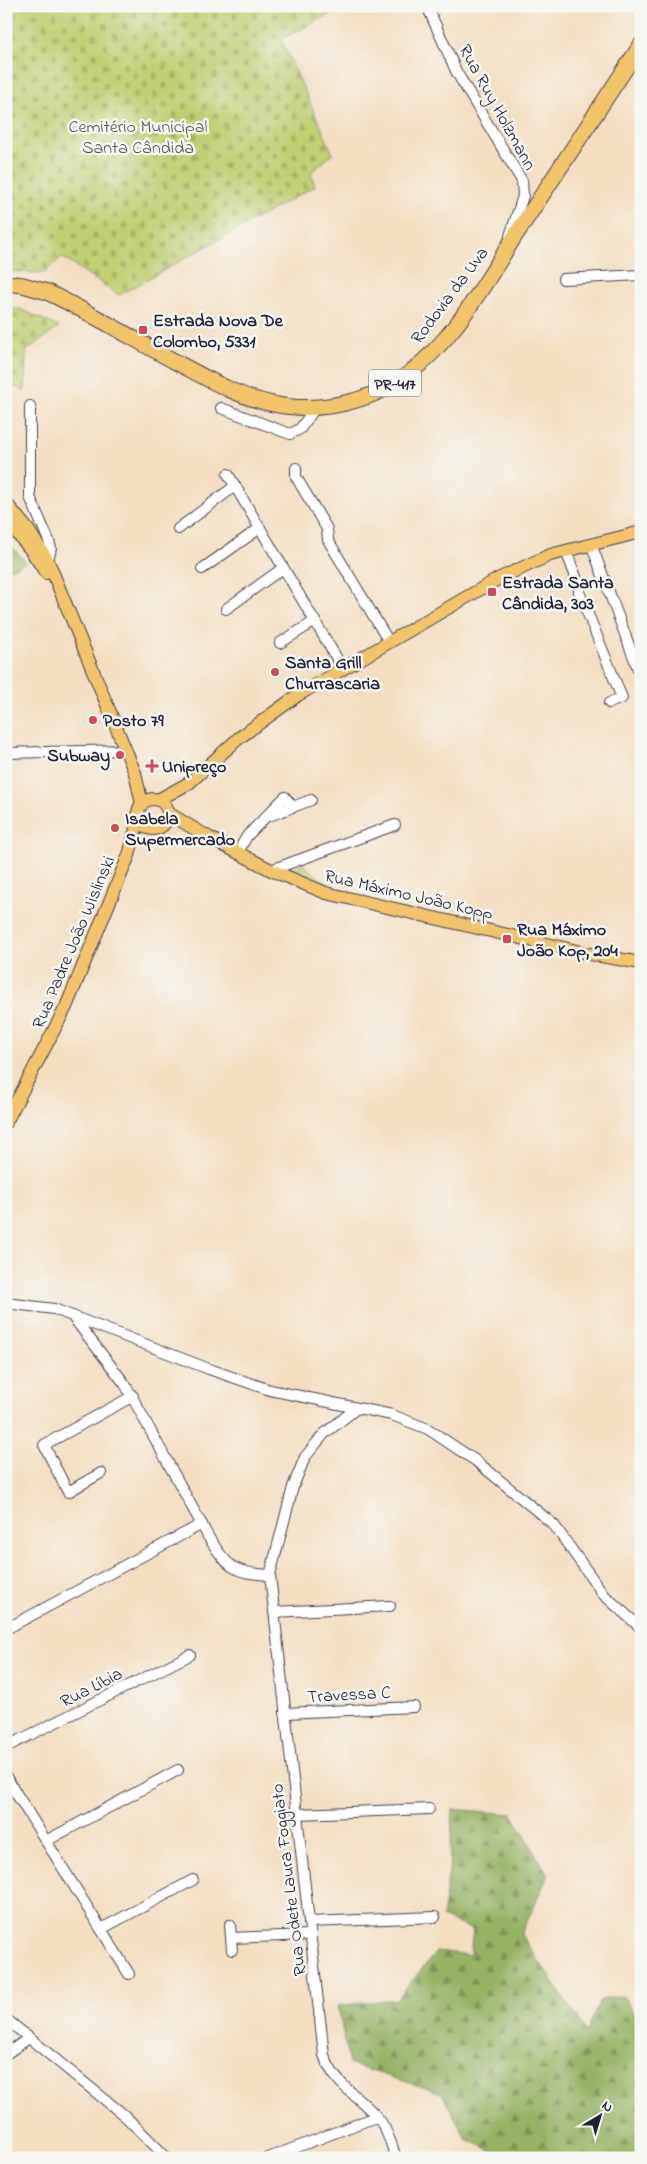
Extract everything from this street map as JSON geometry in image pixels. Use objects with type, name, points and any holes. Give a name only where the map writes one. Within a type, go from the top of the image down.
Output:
[{"type":"highway","name":"Rodovia da Uva","points":[[6,283],[35,288],[55,296],[236,393],[274,405],[316,407],[366,397],[407,375],[422,363],[448,335],[504,254],[641,45]]},
{"type":"main road","name":"Rua Padre João Wislinski","points":[[6,503],[29,531],[48,561],[148,805],[66,1007],[6,1122]]},
{"type":"main road","name":"Rua Padre João Wislinski","points":[[6,520],[30,549],[63,600]]},
{"type":"main road","points":[[148,805],[189,783],[251,728],[298,695],[515,570],[566,551],[641,532]]},
{"type":"main road","name":"Rua Padre João Wislinski","points":[[129,855],[145,834],[162,822],[189,783]]},
{"type":"main road","points":[[148,805],[165,804],[162,822]]},
{"type":"main road","name":"Rua Máximo João Kopp","points":[[148,805],[147,827],[162,822],[208,837],[271,870],[326,893],[590,954],[641,963]]},
{"type":"street","name":"Rua Ruy Holzmann","points":[[427,6],[457,73],[522,181],[523,196],[504,254]]},
{"type":"street","points":[[563,279],[641,275]]},
{"type":"street","points":[[30,406],[30,497],[51,548],[48,561]]},
{"type":"street","points":[[221,408],[290,434],[300,429],[316,407]]},
{"type":"street","points":[[296,468],[296,477],[327,528],[328,540],[389,642]]},
{"type":"street","points":[[228,474],[343,669]]},
{"type":"street","points":[[178,529],[235,486]]},
{"type":"street","points":[[202,570],[260,528]]},
{"type":"street","points":[[591,544],[641,677]]},
{"type":"street","points":[[566,551],[579,585],[579,592],[622,698],[609,704]]},
{"type":"street","points":[[226,609],[284,568]]},
{"type":"street","points":[[280,643],[315,621]]},
{"type":"street","points":[[6,753],[125,750]]},
{"type":"street","points":[[238,852],[247,836],[285,797],[293,807],[311,800]]},
{"type":"street","points":[[271,870],[394,825]]},
{"type":"street","points":[[6,1303],[36,1306],[72,1315],[241,1381],[296,1396],[392,1415],[415,1423],[476,1461],[554,1525],[604,1595],[641,1628]]},
{"type":"street","points":[[72,1315],[118,1373],[133,1396],[216,1549],[229,1565],[244,1573],[270,1575],[293,1487],[305,1457],[324,1434],[357,1408]]},
{"type":"street","points":[[101,1473],[68,1492],[44,1445],[133,1396]]},
{"type":"street","points":[[6,1629],[202,1524]]},
{"type":"street","name":"Rua Odete Laura Foggiato","points":[[270,1575],[324,2055],[328,2068],[346,2090],[376,2117],[386,2131],[396,2158]]},
{"type":"street","points":[[274,1612],[390,1606]]},
{"type":"street","name":"Rua Líbia","points":[[6,1747],[190,1655]]},
{"type":"street","name":"Travessa C","points":[[285,1713],[414,1708]]},
{"type":"street","points":[[46,1841],[178,1770]]},
{"type":"street","points":[[6,1777],[129,1974]]},
{"type":"street","points":[[297,1814],[429,1809]]},
{"type":"street","points":[[101,1929],[193,1880]]},
{"type":"street","points":[[309,1922],[435,1917]]},
{"type":"street","points":[[230,1925],[232,1950]]},
{"type":"street","points":[[231,1938],[311,1935]]},
{"type":"street","points":[[6,2019],[125,2116],[167,2158]]},
{"type":"street","points":[[6,2054],[29,2038]]},
{"type":"street","points":[[268,2158],[376,2117]]},
{"type":"green space","name":"Cemitério Municipal Santa Cândida","points":[[6,6],[346,6],[281,39],[333,154],[311,172],[315,186],[119,295],[62,257],[43,273],[6,271]]},
{"type":"green space","points":[[20,309],[59,327],[26,351],[25,391],[6,383],[6,310]]},
{"type":"green space","points":[[6,540],[26,562],[6,571]]},
{"type":"green space","points":[[302,864],[327,884],[313,882],[290,870]]},
{"type":"green space","points":[[453,1809],[512,1814],[548,1875],[521,1935],[587,2032],[600,2000],[623,1996],[641,2025],[641,2158],[508,2158],[466,2139],[442,2093],[349,2064],[338,2006],[397,1999],[437,1951],[470,1955],[473,1930],[442,1917],[449,1872]]},
{"type":"waterway","points":[[523,2153],[547,2158]]},
{"type":"place","name":"Estrada Nova De Colombo, 5331","points":[[143,330]]},
{"type":"place","name":"Estrada Santa Cândida, 303","points":[[492,592]]},
{"type":"place","name":"Santa Grill Churrascaria","points":[[275,672]]},
{"type":"place","name":"Posto 79","points":[[93,720]]},
{"type":"place","name":"Subway","points":[[120,755]]},
{"type":"place","name":"Unipreço","points":[[152,766]]},
{"type":"place","name":"Isabela Supermercado","points":[[115,828]]},
{"type":"place","name":"Rua Máximo João Kop, 204","points":[[507,939]]}]
